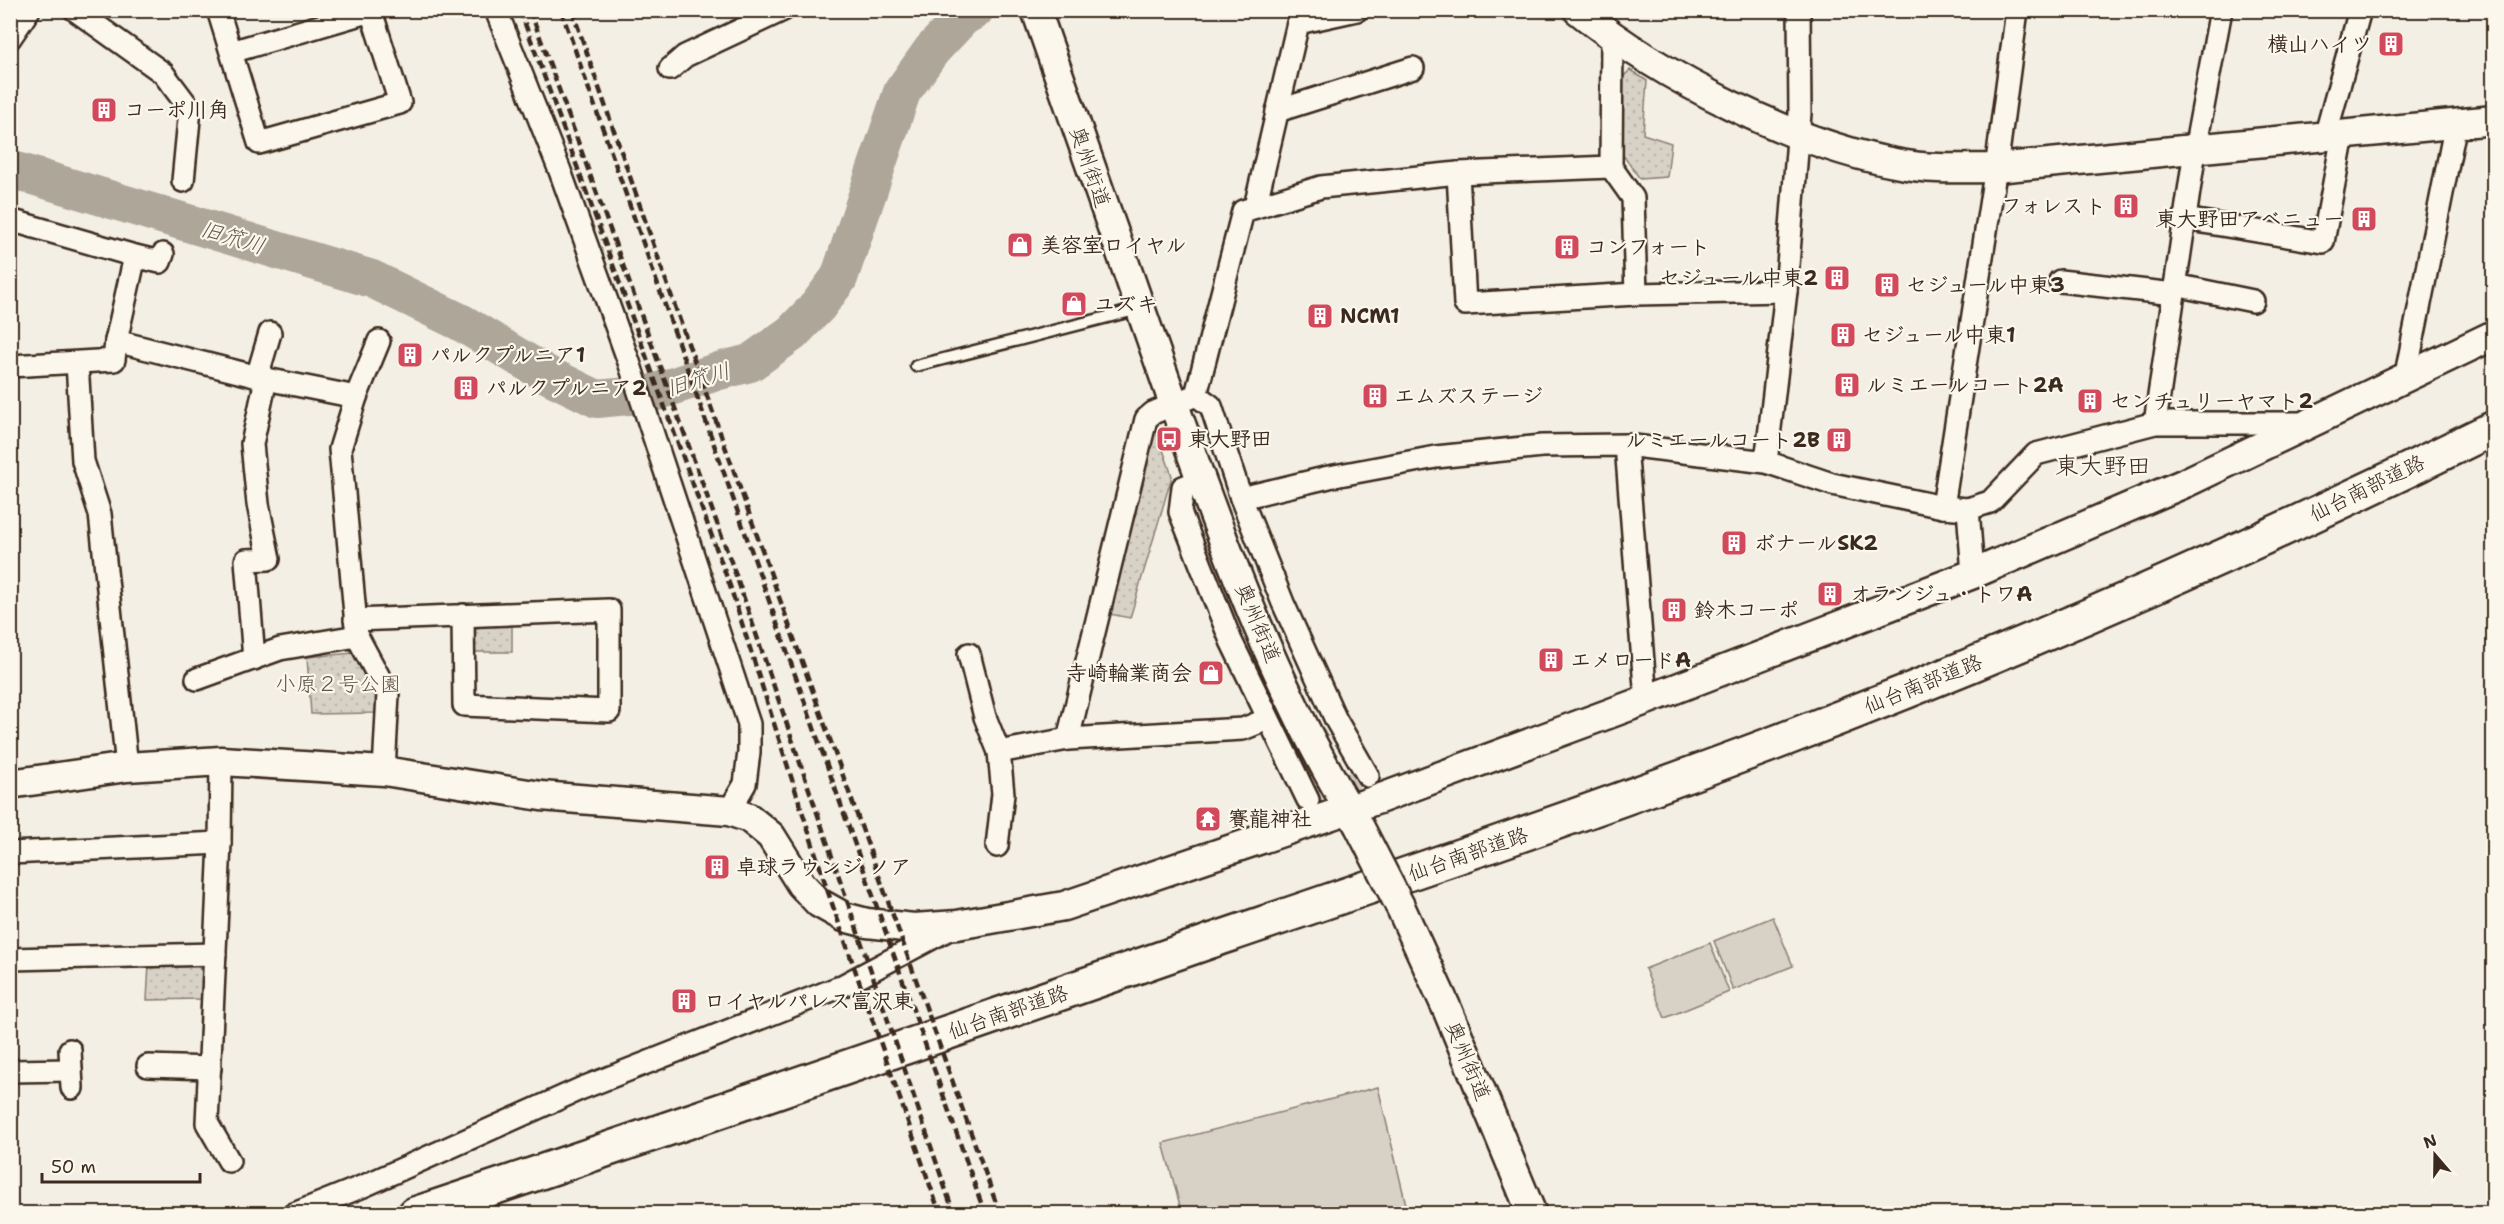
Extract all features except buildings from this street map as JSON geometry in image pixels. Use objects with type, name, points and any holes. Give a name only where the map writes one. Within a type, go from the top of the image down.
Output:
[{"type":"highway","name":"仙台南部道路","points":[[415,1214],[617,1147],[1550,826],[1781,741],[2034,639],[2280,530],[2493,428]]},
{"type":"street","points":[[10,38],[29,10]]},
{"type":"street","points":[[75,10],[163,72],[190,109],[183,181]]},
{"type":"street","points":[[218,10],[259,143],[400,103],[371,11],[231,52]]},
{"type":"street","points":[[496,10],[560,171],[629,362],[749,724],[749,752],[745,784],[729,811]]},
{"type":"street","points":[[670,69],[685,56],[783,10]]},
{"type":"street","name":"奥州街道","points":[[1036,10],[1140,309],[1185,400],[1201,480],[1220,533],[1269,652],[1304,725],[1400,906],[1427,964],[1532,1214]]},
{"type":"street","points":[[1255,207],[1298,23],[1357,10]]},
{"type":"street","points":[[1578,10],[1612,38],[1715,96],[1798,135],[1899,164],[1995,168],[2493,120]]},
{"type":"street","points":[[1766,462],[1786,291],[1800,113],[1800,10]]},
{"type":"street","points":[[1943,507],[2017,10]]},
{"type":"street","points":[[2155,423],[2195,150],[2221,10]]},
{"type":"street","points":[[2185,219],[2323,242],[2334,136],[2360,10]]},
{"type":"street","points":[[1612,38],[1611,167],[1633,198],[1636,294]]},
{"type":"street","points":[[1277,111],[1413,68]]},
{"type":"street","points":[[2405,379],[2456,123]]},
{"type":"street","points":[[1185,400],[1243,211],[1321,187],[1458,173],[1611,167]]},
{"type":"street","points":[[1458,173],[1465,304],[1636,294],[1786,291]]},
{"type":"street","points":[[10,220],[160,262],[163,254]]},
{"type":"street","points":[[10,366],[114,360],[116,341],[135,256]]},
{"type":"street","points":[[2060,281],[2174,290],[2253,301]]},
{"type":"street","points":[[254,659],[246,560],[269,559],[258,504],[252,444],[270,333]]},
{"type":"street","points":[[11,779],[221,761],[384,771],[541,796],[729,811],[749,818],[771,836],[801,885],[819,903],[844,917],[867,923],[914,928],[957,925],[1064,906],[1354,817],[1646,700],[1973,574],[2185,483],[2493,335]]},
{"type":"street","points":[[116,341],[262,378],[356,397]]},
{"type":"street","points":[[379,341],[356,397],[340,449],[356,628],[388,694],[384,771]]},
{"type":"street","points":[[77,363],[83,461],[100,514],[127,768]]},
{"type":"street","points":[[1068,739],[1146,419],[1153,413],[1185,400],[1211,406],[1241,498],[1282,603],[1331,710],[1368,776]]},
{"type":"street","points":[[1241,498],[1329,477],[1436,457],[1542,446],[1626,445],[1766,462],[1832,484],[1943,507],[1968,508],[1990,502],[2036,454],[2155,423],[2311,423]]},
{"type":"street","points":[[1626,445],[1646,700]]},
{"type":"street","points":[[1201,480],[1183,487],[1180,512],[1231,641],[1308,800]]},
{"type":"street","points":[[1968,508],[1973,574]]},
{"type":"street","points":[[196,678],[280,649],[356,628],[463,615],[609,610],[609,711],[464,705],[463,615]]},
{"type":"street","points":[[969,654],[985,717],[999,752],[1004,794],[997,846]]},
{"type":"street","points":[[999,752],[1068,739],[1243,729],[1268,719]]},
{"type":"street","points":[[221,761],[220,843],[207,1124],[229,1161]]},
{"type":"street","points":[[10,853],[220,843]]},
{"type":"street","points":[[294,1214],[366,1185],[580,1089],[840,987],[957,925]]},
{"type":"street","points":[[10,959],[215,954]]},
{"type":"street","points":[[147,1066],[210,1068]]},
{"type":"street","points":[[10,1071],[71,1069]]},
{"type":"lane","points":[[916,366],[1140,309]]},
{"type":"green space","points":[[1630,70],[1647,81],[1643,134],[1671,143],[1667,177],[1640,179],[1620,151],[1621,79]]},
{"type":"green space","points":[[1155,426],[1172,476],[1130,618],[1104,613]]},
{"type":"green space","points":[[483,623],[512,623],[512,652],[473,652],[473,632]]},
{"type":"green space","name":"小原２号公園","points":[[354,653],[378,693],[377,713],[311,714],[307,657]]},
{"type":"green space","points":[[1773,917],[1793,966],[1733,990],[1714,941]]},
{"type":"green space","points":[[1710,943],[1729,992],[1665,1018],[1645,969]]},
{"type":"green space","points":[[195,963],[204,974],[202,999],[147,1000],[149,964]]},
{"type":"green space","points":[[1378,1087],[1408,1213],[1182,1213],[1163,1143]]},
{"type":"waterway","name":"旧笊川","points":[[10,169],[372,279],[462,323],[548,375],[597,399],[650,394],[750,363],[792,333],[818,306],[839,278],[902,92],[932,50],[963,17],[975,10]]},
{"type":"tunnel","points":[[1308,800],[1368,776]]},
{"type":"railway","points":[[520,10],[730,586],[828,892],[940,1214]]},
{"type":"railway","points":[[530,10],[738,581],[954,1214]]},
{"type":"railway","points":[[561,10],[985,1214]]},
{"type":"railway","points":[[572,10],[678,315],[1000,1214]]},
{"type":"place","name":"横山ハイツ","points":[[2391,44]]},
{"type":"place","name":"コーポ川角","points":[[104,110]]},
{"type":"place","name":"フォレスト","points":[[2126,206]]},
{"type":"place","name":"東大野田アベニュー","points":[[2364,219]]},
{"type":"place","name":"美容室ロイヤル","points":[[1020,245]]},
{"type":"place","name":"コンフォート","points":[[1567,247]]},
{"type":"place","name":"セジュール中東2","points":[[1837,278]]},
{"type":"place","name":"セジュール中東3","points":[[1887,285]]},
{"type":"place","name":"ユズキ","points":[[1074,304]]},
{"type":"place","name":"NCM1","points":[[1320,316]]},
{"type":"place","name":"セジュール中東1","points":[[1843,335]]},
{"type":"place","name":"パルクプルニア1","points":[[410,355]]},
{"type":"place","name":"ルミエールコート2A","points":[[1847,385]]},
{"type":"place","name":"パルクプルニア2","points":[[466,388]]},
{"type":"place","name":"エムズステージ","points":[[1375,396]]},
{"type":"place","name":"センチュリーヤマト2","points":[[2090,401]]},
{"type":"place","name":"東大野田","points":[[1169,439]]},
{"type":"place","name":"ルミエールコート2B","points":[[1839,440]]},
{"type":"place","name":"ボナールSK2","points":[[1734,543]]},
{"type":"place","name":"オランジュ・トワA","points":[[1830,594]]},
{"type":"place","name":"鈴木コーポ","points":[[1674,610]]},
{"type":"place","name":"エメロードA","points":[[1551,660]]},
{"type":"place","name":"寺崎輪業商会","points":[[1211,673]]},
{"type":"place","name":"賽龍神社","points":[[1208,819]]},
{"type":"place","name":"卓球ラウンジ ノア","points":[[717,867]]},
{"type":"place","name":"ロイヤルパレス富沢東","points":[[684,1001]]},
{"type":"district","name":"東大野田","points":[[2103,466]]}]
